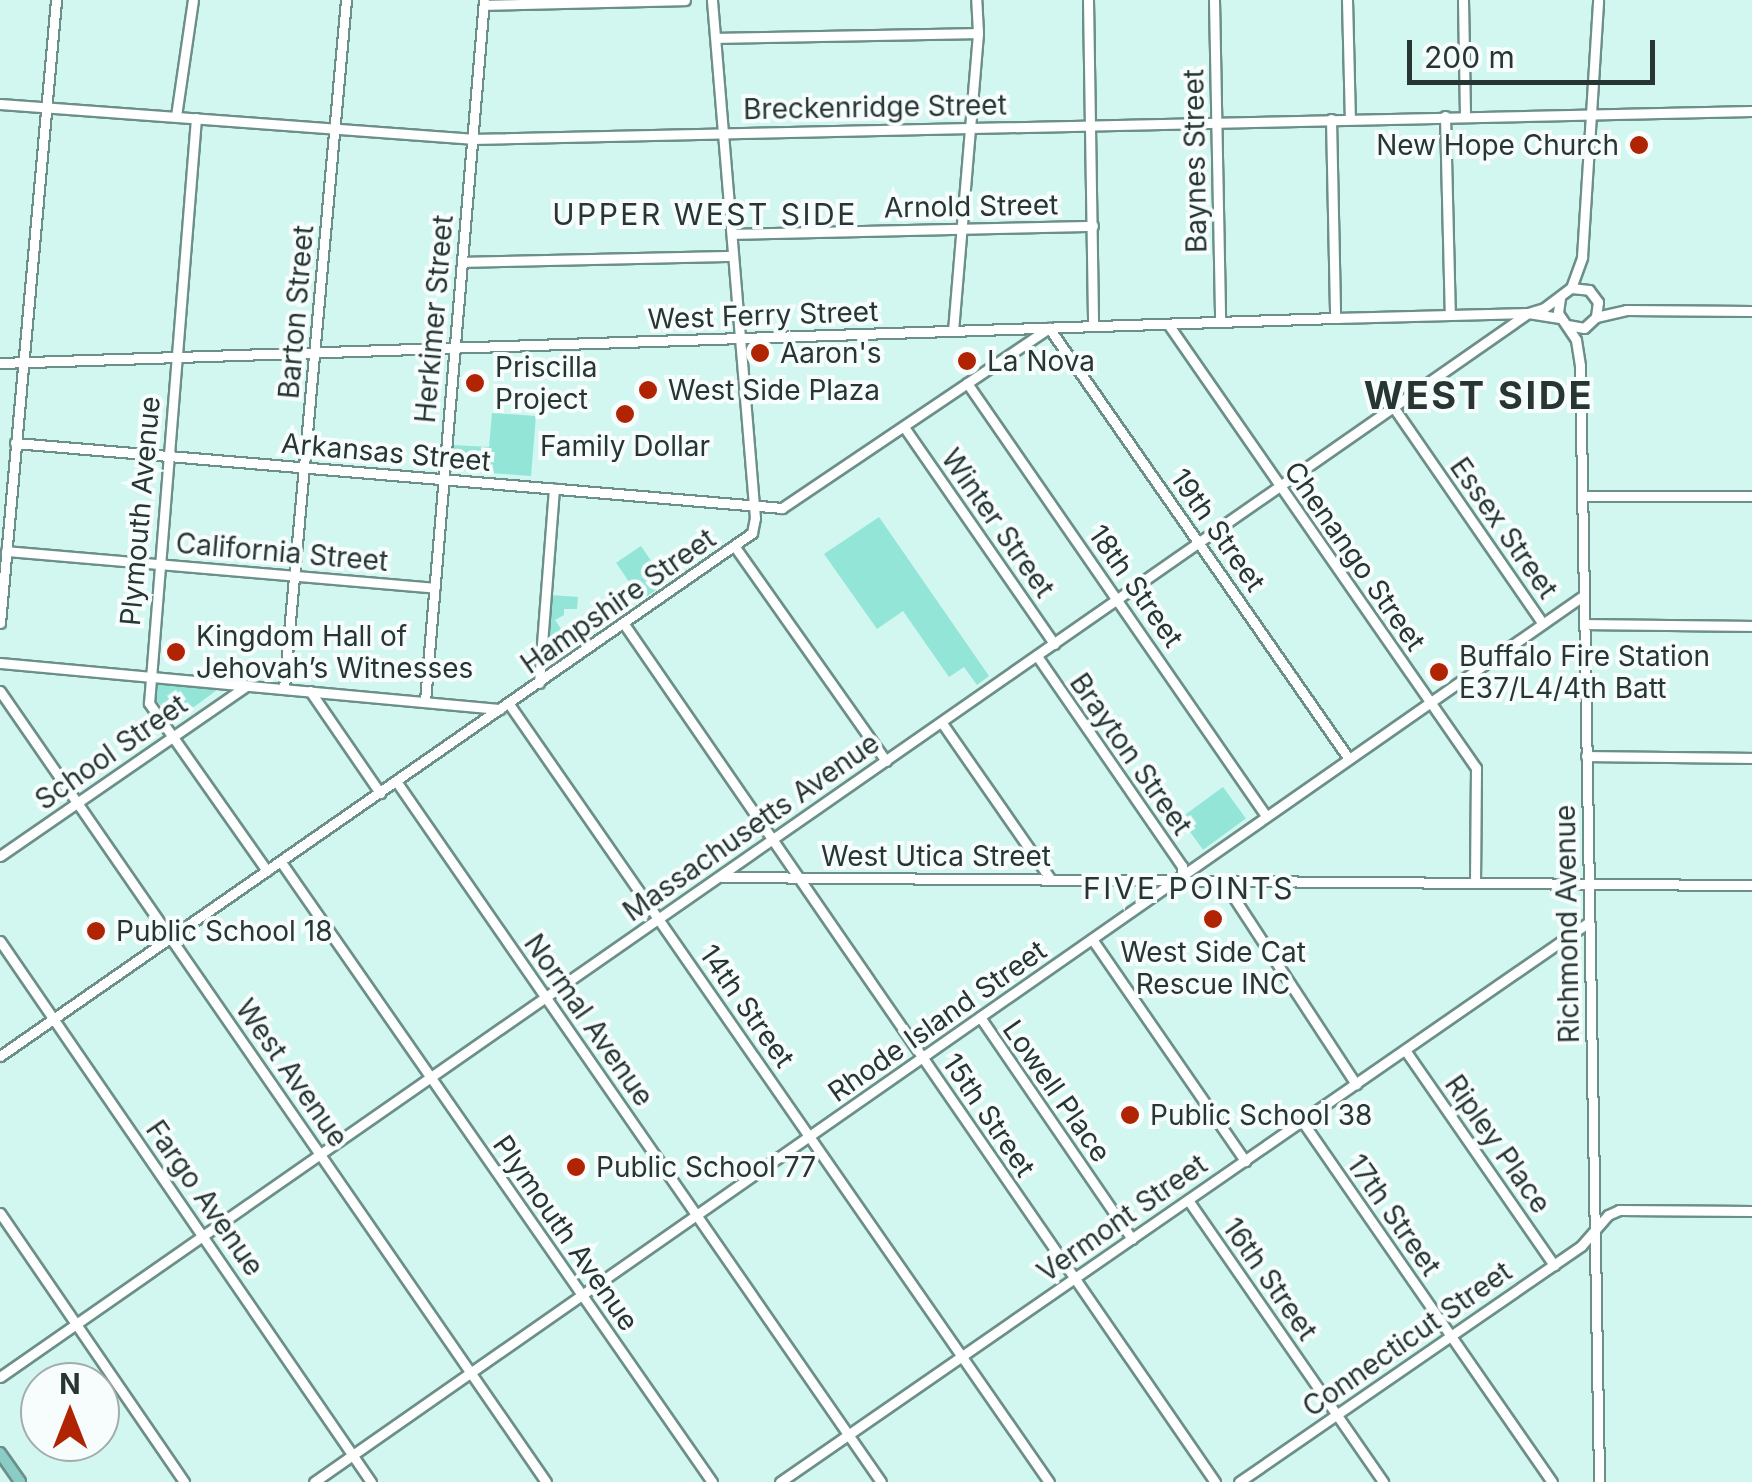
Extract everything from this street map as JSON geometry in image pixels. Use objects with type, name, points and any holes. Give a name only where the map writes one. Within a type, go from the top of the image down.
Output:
[{"type":"main road","points":[[0,1453],[20,1482]]},
{"type":"street","points":[[0,624],[56,0]]},
{"type":"street","points":[[176,116],[194,0]]},
{"type":"street","name":"Barton Street","points":[[284,688],[346,0]]},
{"type":"street","points":[[484,2],[685,0]]},
{"type":"street","points":[[712,0],[754,507],[791,505],[1049,328]]},
{"type":"street","points":[[953,331],[978,33],[976,0]]},
{"type":"street","points":[[1088,0],[1093,326]]},
{"type":"street","name":"Baynes Street","points":[[1214,0],[1220,322]]},
{"type":"street","points":[[1347,0],[1350,119]]},
{"type":"street","points":[[1464,0],[1466,116]]},
{"type":"street","points":[[1598,0],[1582,256],[1589,290],[1597,300],[1626,310],[1752,311]]},
{"type":"street","name":"Herkimer Street","points":[[425,701],[484,2]]},
{"type":"street","points":[[716,38],[978,33]]},
{"type":"street","name":"Breckenridge Street","points":[[0,104],[472,139],[1752,111]]},
{"type":"street","points":[[1445,116],[1450,315]]},
{"type":"street","name":"Plymouth Avenue","points":[[196,118],[148,703],[268,871]]},
{"type":"street","points":[[1332,119],[1336,318]]},
{"type":"street","name":"Arnold Street","points":[[732,234],[1092,226]]},
{"type":"street","points":[[462,262],[733,256]]},
{"type":"street","points":[[1582,256],[1570,288],[1560,298],[1564,321],[1593,321],[1626,310]]},
{"type":"street","points":[[1570,288],[1589,290]]},
{"type":"street","name":"West Ferry Street","points":[[1528,313],[1560,298]]},
{"type":"street","points":[[1593,321],[1597,300]]},
{"type":"street","name":"West Ferry Street","points":[[0,363],[1336,318],[1528,313],[1564,321]]},
{"type":"street","name":"Massachusetts Avenue","points":[[0,1377],[1528,313]]},
{"type":"street","name":"Richmond Avenue","points":[[1564,321],[1576,340],[1580,366],[1599,1482]]},
{"type":"street","name":"Richmond Avenue","points":[[1580,366],[1593,321]]},
{"type":"street","name":"Chenango Street","points":[[1168,324],[1476,768],[1475,883]]},
{"type":"street","name":"19th Street","points":[[1049,328],[1349,759]]},
{"type":"street","name":"18th Street","points":[[967,383],[1266,816]]},
{"type":"street","name":"Essex Street","points":[[1394,408],[1543,624]]},
{"type":"street","name":"Winter Street","points":[[904,427],[1054,644]]},
{"type":"street","name":"Arkansas Street","points":[[14,443],[754,507]]},
{"type":"street","points":[[539,682],[554,489]]},
{"type":"street","points":[[1582,496],[1752,496]]},
{"type":"street","name":"Hampshire Street","points":[[0,1056],[735,547],[752,533],[754,507]]},
{"type":"street","points":[[735,547],[886,761]]},
{"type":"street","name":"California Street","points":[[6,551],[434,588]]},
{"type":"street","name":"Rhode Island Street","points":[[314,1482],[1584,595]]},
{"type":"street","name":"15th Street","points":[[624,624],[1215,1482]]},
{"type":"street","points":[[1584,624],[1752,626]]},
{"type":"street","name":"Brayton Street","points":[[1037,656],[1182,866],[1182,879]]},
{"type":"street","points":[[0,663],[505,706]]},
{"type":"street","name":"School Street","points":[[0,856],[248,685]]},
{"type":"street","points":[[310,691],[380,793]]},
{"type":"street","name":"West Avenue","points":[[0,692],[546,1482]]},
{"type":"street","name":"14th Street","points":[[505,706],[660,919],[1049,1482]]},
{"type":"street","points":[[942,722],[1051,880]]},
{"type":"street","points":[[1586,756],[1752,758]]},
{"type":"street","name":"Normal Avenue","points":[[396,782],[881,1482]]},
{"type":"street","name":"Plymouth Avenue","points":[[281,862],[712,1482]]},
{"type":"street","name":"West Utica Street","points":[[719,877],[1752,885]]},
{"type":"street","points":[[1223,881],[1356,1084]]},
{"type":"street","name":"Vermont Street","points":[[780,1482],[1588,922]]},
{"type":"street","points":[[1092,938],[1244,1161]]},
{"type":"street","name":"Fargo Avenue","points":[[0,940],[371,1482]]},
{"type":"street","name":"Lowell Place","points":[[980,1017],[1132,1239]]},
{"type":"street","name":"Ripley Place","points":[[1405,1050],[1554,1265]]},
{"type":"street","name":"17th Street","points":[[1302,1121],[1552,1482]]},
{"type":"street","name":"16th Street","points":[[1188,1200],[1383,1482]]},
{"type":"street","points":[[1595,1226],[1619,1210],[1752,1211]]},
{"type":"street","points":[[0,1214],[184,1482]]},
{"type":"street","name":"Connecticut Street","points":[[1240,1482],[1581,1246],[1595,1226]]},
{"type":"green space","points":[[492,413],[536,416],[531,476],[451,470],[453,445],[489,447]]},
{"type":"green space","points":[[879,517],[989,676],[977,685],[964,667],[949,677],[903,611],[877,629],[824,554]]},
{"type":"green space","points":[[641,546],[666,583],[641,600],[616,563]]},
{"type":"green space","points":[[551,595],[578,597],[577,609],[564,609],[564,615],[555,620],[572,645],[551,660],[546,658]]},
{"type":"green space","points":[[156,683],[217,690],[175,721],[155,699]]},
{"type":"green space","points":[[1223,787],[1246,819],[1203,850],[1180,818]]},
{"type":"place","name":"New Hope Church","points":[[1639,145]]},
{"type":"place","name":"Aaron's","points":[[760,353]]},
{"type":"place","name":"La Nova","points":[[967,361]]},
{"type":"place","name":"Priscilla Project","points":[[475,383]]},
{"type":"place","name":"West Side Plaza","points":[[648,390]]},
{"type":"place","name":"Family Dollar","points":[[625,414]]},
{"type":"place","name":"Kingdom Hall of Jehovah’s Witnesses","points":[[176,652]]},
{"type":"place","name":"Buffalo Fire Station E37/L4/4th Batt","points":[[1439,672]]},
{"type":"place","name":"West Side Cat Rescue INC","points":[[1213,919]]},
{"type":"place","name":"Public School 18","points":[[96,931]]},
{"type":"place","name":"Public School 38","points":[[1130,1115]]},
{"type":"place","name":"Public School 77","points":[[576,1167]]},
{"type":"district","name":"UPPER WEST SIDE","points":[[705,214]]},
{"type":"district","name":"WEST SIDE","points":[[1479,396]]},
{"type":"district","name":"FIVE POINTS","points":[[1189,888]]}]
